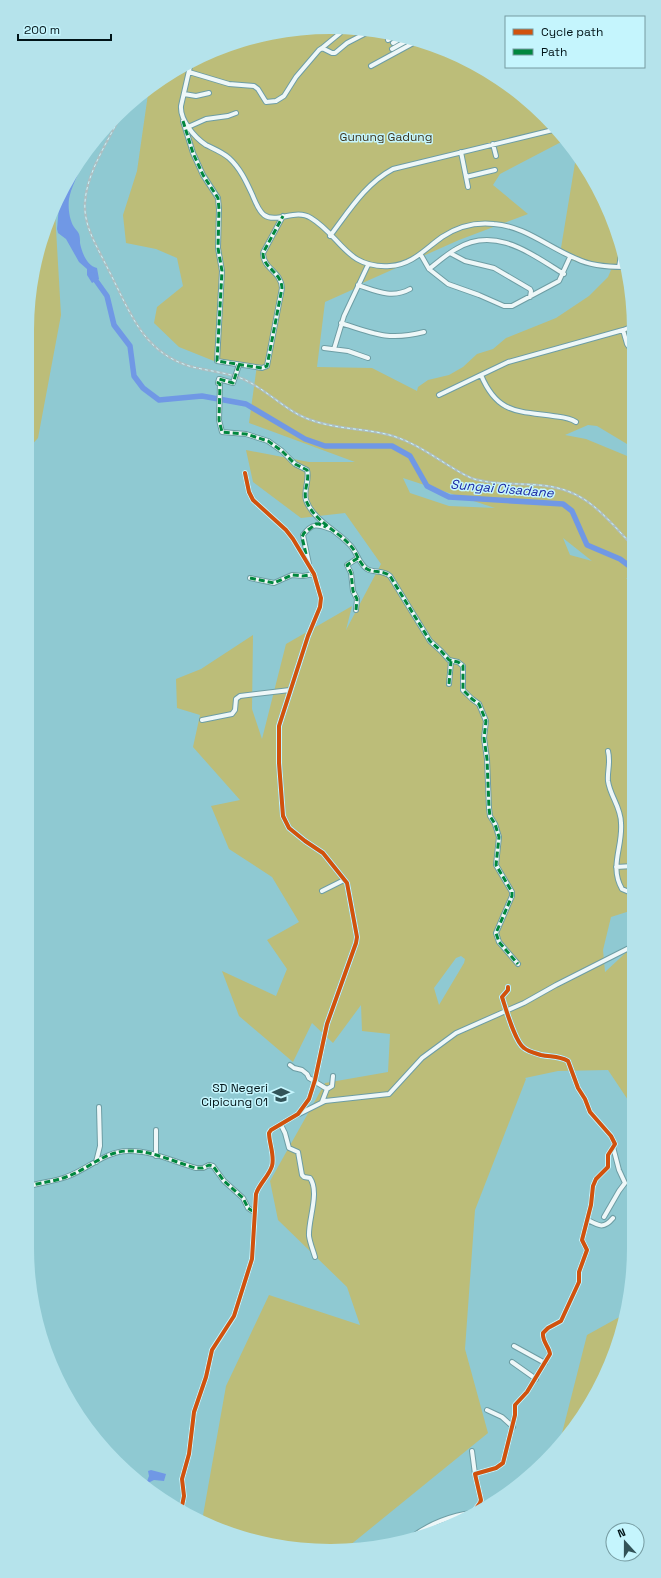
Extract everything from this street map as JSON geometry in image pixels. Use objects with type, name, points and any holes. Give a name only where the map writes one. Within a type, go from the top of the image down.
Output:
[{"type":"street","points":[[283,216],[263,253],[265,262],[280,277],[282,288],[267,366],[262,368],[217,361],[222,270],[218,248],[218,198],[203,175],[193,153],[180,111],[189,72],[229,84],[254,86],[258,89],[266,102],[273,102],[284,96],[298,74],[319,50],[338,34]]},
{"type":"street","points":[[322,48],[335,53],[346,43],[360,36]]},
{"type":"street","points":[[392,49],[403,43]]},
{"type":"street","points":[[371,66],[409,45]]},
{"type":"street","points":[[184,94],[196,96],[210,93]]},
{"type":"street","points":[[188,127],[206,119],[228,116],[236,113]]},
{"type":"street","points":[[183,121],[203,143],[223,153],[234,163],[244,178],[262,214],[270,217],[299,214],[306,216],[323,228],[344,250],[368,265],[398,265],[421,254],[451,232],[461,228],[482,224],[506,226],[520,230],[552,245],[570,256],[590,264],[619,267]]},
{"type":"street","points":[[330,236],[369,186],[386,172],[401,166],[549,131]]},
{"type":"street","points":[[493,144],[496,156]]},
{"type":"street","points":[[461,152],[468,187]]},
{"type":"street","points":[[466,177],[495,170]]},
{"type":"street","points":[[429,269],[450,253],[471,242],[496,240],[511,243],[564,274]]},
{"type":"street","points":[[450,253],[465,261],[489,266],[500,271],[530,288],[530,296]]},
{"type":"street","points":[[421,254],[429,269],[448,284],[504,306],[510,306],[557,283],[564,274],[570,256]]},
{"type":"street","points":[[334,349],[342,323],[368,265]]},
{"type":"street","points":[[358,285],[388,294],[398,294],[410,289]]},
{"type":"street","points":[[342,323],[383,336],[406,336],[424,332]]},
{"type":"street","points":[[439,395],[515,360],[627,329]]},
{"type":"street","points":[[623,330],[627,339]]},
{"type":"street","points":[[324,348],[356,353],[368,358]]},
{"type":"street","points":[[239,364],[233,383],[219,379],[219,420],[222,432],[246,434],[268,441],[282,450],[295,464],[307,470],[308,479],[305,495],[309,508],[350,545],[366,568],[385,572],[390,576],[430,641],[451,661],[458,662],[463,666],[464,690],[479,704],[486,721],[484,738],[489,790],[488,808],[499,836],[496,865],[512,892],[512,896],[496,933],[499,942],[518,964]]},
{"type":"street","points":[[481,375],[491,396],[504,406],[520,411],[567,417],[576,422]]},
{"type":"street","points":[[245,473],[249,492],[254,500],[288,533],[314,574],[321,598],[321,602],[308,636],[279,726],[279,762],[283,816],[289,828],[323,853],[344,880],[348,887],[357,938],[326,1030],[315,1080],[309,1099],[298,1114]]},
{"type":"street","points":[[309,566],[303,535],[316,524],[332,530]]},
{"type":"street","points":[[356,610],[357,599],[353,591],[351,573],[347,565],[358,558]]},
{"type":"street","points":[[250,578],[274,583],[292,575],[303,576],[314,574]]},
{"type":"street","points":[[448,684],[451,661]]},
{"type":"street","points":[[202,720],[232,714],[236,699],[240,696],[290,690]]},
{"type":"street","points":[[608,750],[610,763],[608,782],[617,803],[622,822],[615,873],[620,886],[623,890],[627,891]]},
{"type":"street","points":[[616,867],[627,866]]},
{"type":"street","points":[[322,891],[344,880]]},
{"type":"street","points":[[182,1504],[184,1496],[182,1479],[189,1454],[194,1412],[206,1376],[212,1350],[234,1316],[252,1259],[254,1212],[257,1192],[272,1167],[273,1162],[269,1133],[271,1130],[322,1102],[389,1094],[416,1063],[446,1040],[468,1027],[524,1003],[627,949]]},
{"type":"street","points":[[476,1474],[496,1468],[503,1463],[516,1414],[515,1405],[536,1379],[550,1354],[544,1341],[543,1333],[548,1328],[561,1321],[579,1282],[579,1272],[587,1250],[582,1240],[588,1220],[594,1183],[608,1167],[607,1157],[615,1144],[613,1139],[588,1110],[585,1099],[578,1088],[568,1061],[560,1057],[534,1053],[522,1047],[506,1011],[502,996],[507,991],[508,987]]},
{"type":"street","points":[[290,1065],[294,1068],[301,1069],[309,1078],[315,1080],[327,1089]]},
{"type":"street","points":[[322,1102],[327,1089],[332,1086],[333,1076]]},
{"type":"street","points":[[96,1162],[100,1146],[99,1107]]},
{"type":"street","points":[[281,1125],[285,1133],[288,1147],[298,1152],[302,1175],[310,1178],[312,1182],[313,1205],[309,1236],[315,1257]]},
{"type":"street","points":[[156,1130],[156,1156]]},
{"type":"street","points":[[604,1217],[619,1191],[626,1183],[619,1170],[613,1147]]},
{"type":"street","points":[[34,1184],[65,1177],[107,1156],[124,1151],[140,1152],[200,1168],[207,1165],[213,1166],[224,1181],[243,1198],[248,1208],[254,1212]]},
{"type":"street","points":[[588,1220],[604,1226],[613,1218]]},
{"type":"street","points":[[514,1346],[545,1363]]},
{"type":"street","points":[[512,1362],[536,1379]]},
{"type":"street","points":[[487,1410],[502,1417],[513,1427]]},
{"type":"street","points":[[472,1451],[480,1504]]},
{"type":"street","points":[[436,1524],[454,1517]]},
{"type":"green space","name":"Gunung Gadung","points":[[311,35],[350,35],[407,44],[462,65],[495,84],[526,108],[560,143],[500,174],[493,185],[528,214],[459,240],[358,285],[354,289],[325,302],[317,367],[372,368],[417,391],[418,387],[428,380],[449,375],[463,367],[477,354],[493,349],[506,338],[556,318],[589,296],[608,277],[611,270],[609,268],[572,260],[562,253],[561,248],[575,163],[596,199],[611,235],[617,254],[624,292],[627,330],[627,444],[597,426],[588,425],[565,435],[586,439],[627,456],[627,912],[611,917],[603,950],[605,972],[627,952],[627,1098],[608,1070],[558,1071],[525,1078],[526,1079],[475,1210],[465,1349],[488,1433],[353,1543],[311,1543],[273,1538],[235,1528],[203,1515],[226,1386],[269,1295],[360,1325],[347,1287],[278,1220],[270,1181],[325,1083],[388,1072],[390,1034],[362,1031],[361,1005],[333,1043],[312,1023],[293,1062],[239,1016],[222,971],[276,996],[287,969],[267,940],[299,922],[272,877],[229,849],[211,806],[240,800],[193,747],[200,715],[177,708],[176,679],[201,669],[253,635],[252,709],[262,739],[286,644],[352,606],[346,630],[381,564],[345,513],[301,518],[253,482],[246,450],[309,462],[355,462],[249,423],[257,365],[219,363],[179,347],[154,323],[157,307],[183,286],[177,258],[156,249],[126,243],[123,215],[137,171],[148,97],[182,74],[199,65],[254,44]],"holes":[[[403,478],[495,508],[449,506],[410,493]],[[563,538],[592,561],[570,555]],[[461,956],[465,959],[464,963],[439,1005],[434,988],[456,958]]]},
{"type":"green space","points":[[56,221],[61,315],[38,438],[34,442],[35,311],[44,254]]},
{"type":"green space","points":[[618,1318],[611,1343],[596,1379],[577,1412],[562,1432],[587,1335]]},
{"type":"water","points":[[77,178],[70,195],[70,217],[74,228],[79,234],[82,251],[90,265],[97,268],[99,279],[92,283],[87,275],[87,269],[79,262],[66,239],[58,233],[58,214]]},
{"type":"water","points":[[151,1470],[166,1474],[164,1481],[154,1480],[149,1482],[147,1481],[149,1476],[148,1471]]},
{"type":"waterway","name":"Sungai Cisadane","points":[[92,275],[107,296],[114,325],[130,346],[134,376],[143,388],[159,400],[202,396],[246,404],[305,439],[325,446],[392,446],[410,456],[427,486],[449,497],[563,504],[572,511],[587,545],[620,559],[627,564]]},
{"type":"railway","points":[[114,129],[90,178],[85,202],[86,220],[92,237],[130,313],[138,327],[159,350],[173,359],[189,366],[243,379],[261,389],[293,412],[311,420],[332,426],[383,433],[400,438],[466,476],[474,479],[498,483],[554,487],[568,491],[591,504],[627,540]]},
{"type":"marked path","points":[[183,121],[193,153],[203,175],[218,198],[218,248],[222,271],[217,361],[262,368],[267,366],[282,288],[279,278],[266,263],[263,253],[283,216]]},
{"type":"marked path","points":[[239,365],[233,383],[219,379],[219,420],[222,432],[246,434],[268,441],[282,451],[295,464],[307,470],[308,478],[305,497],[309,507],[319,519],[349,544],[367,569],[390,576],[430,641],[449,660],[458,662],[463,666],[463,690],[479,704],[486,721],[484,738],[487,759],[489,808],[490,816],[495,824],[499,837],[496,865],[512,892],[512,896],[496,933],[499,942],[518,964]]},
{"type":"marked path","points":[[306,554],[302,537],[304,533],[316,524],[326,527]]},
{"type":"marked path","points":[[356,610],[357,599],[353,591],[351,573],[347,565],[358,558]]},
{"type":"marked path","points":[[250,578],[274,583],[292,575],[303,576],[314,574]]},
{"type":"marked path","points":[[449,684],[451,661]]},
{"type":"marked path","points":[[34,1185],[74,1174],[112,1154],[137,1151],[154,1154],[196,1168],[203,1168],[209,1165],[213,1166],[224,1181],[243,1198],[248,1208],[254,1212]]},
{"type":"cycle path","points":[[182,1504],[184,1496],[182,1479],[189,1454],[194,1412],[206,1377],[212,1350],[234,1316],[252,1259],[256,1194],[271,1170],[273,1162],[269,1133],[271,1130],[298,1114],[309,1099],[315,1080],[327,1024],[357,937],[347,883],[323,853],[289,828],[283,816],[279,763],[279,726],[308,636],[320,607],[321,598],[314,574],[293,539],[286,530],[253,500],[249,492],[245,473]]},
{"type":"cycle path","points":[[480,1504],[481,1500],[475,1474],[496,1468],[503,1463],[515,1415],[515,1405],[527,1392],[550,1354],[543,1333],[548,1328],[561,1321],[579,1282],[579,1272],[587,1250],[582,1240],[591,1205],[593,1186],[596,1179],[608,1167],[608,1155],[615,1144],[611,1136],[590,1112],[585,1099],[578,1088],[568,1061],[559,1057],[541,1055],[532,1052],[521,1045],[511,1025],[502,997],[508,990],[508,987]]},
{"type":"place","name":"SD Negeri Cipicung 01","points":[[281,1095]]}]
